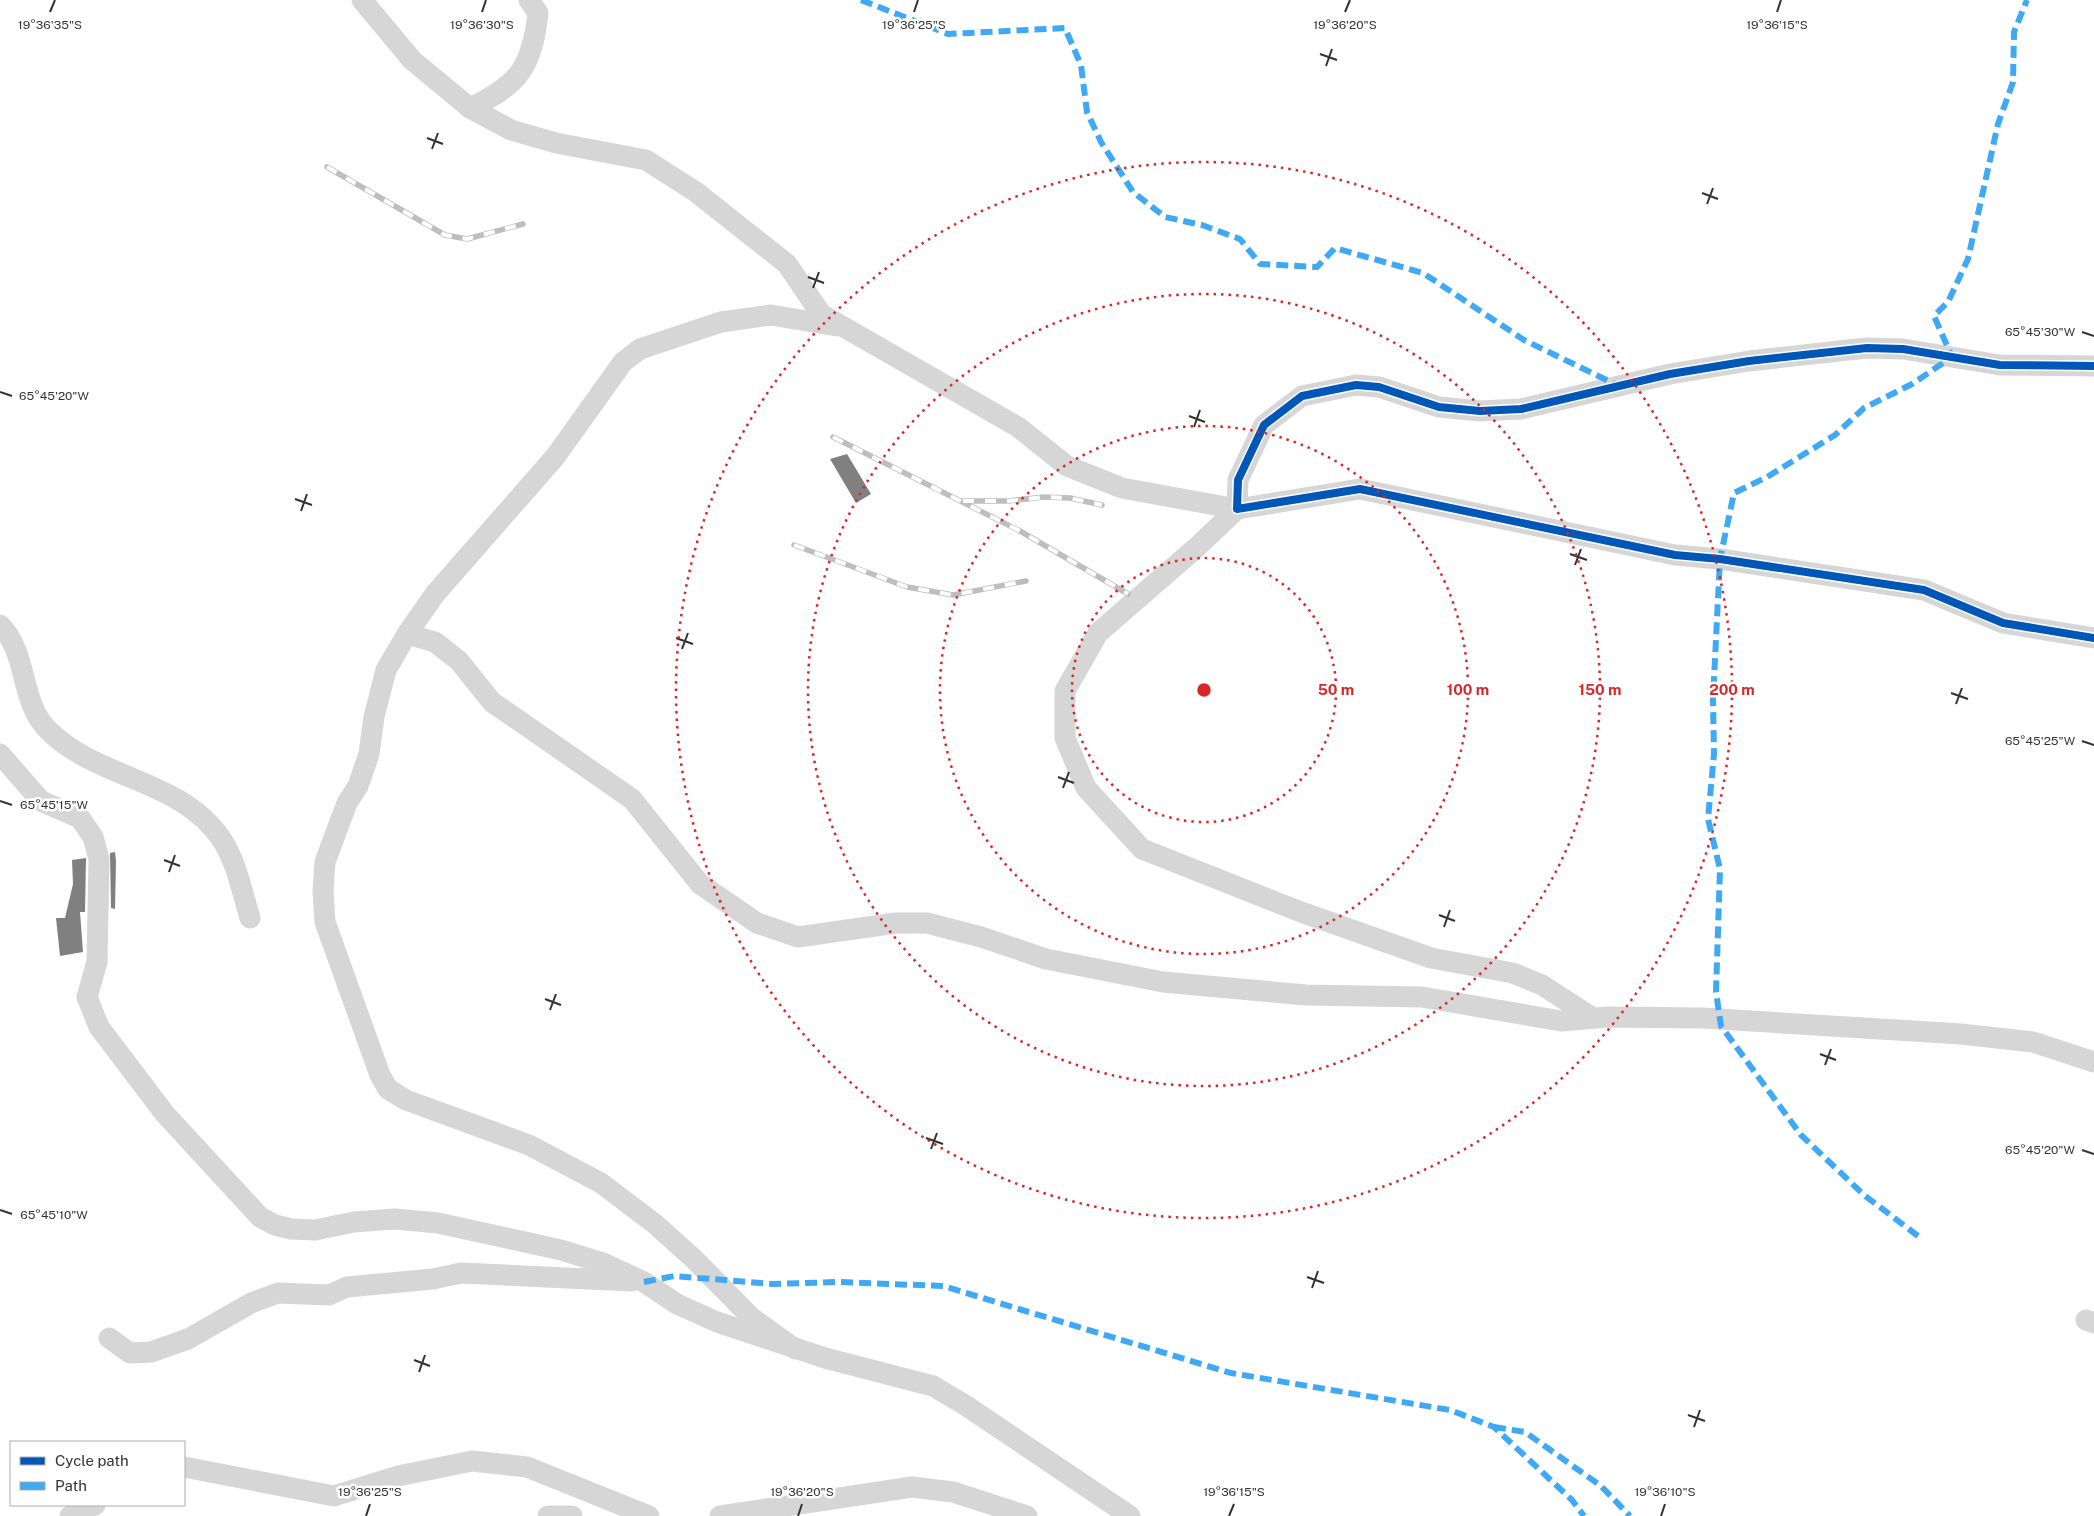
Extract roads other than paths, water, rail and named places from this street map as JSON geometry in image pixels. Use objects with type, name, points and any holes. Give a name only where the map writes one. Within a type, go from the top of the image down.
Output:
[{"type":"street","points":[[362,0],[412,60],[470,108],[512,130],[556,143],[646,160],[696,192],[787,264],[821,314],[1018,427],[1066,466],[1122,488],[1237,509],[1360,489],[1675,556],[1720,559],[1924,590],[2003,623],[2094,638]]},
{"type":"street","points":[[470,108],[493,97],[510,84],[529,61],[538,13],[529,0]]},
{"type":"street","points":[[795,1349],[752,1318],[674,1242],[601,1183],[530,1144],[406,1100],[388,1089],[380,1075],[326,922],[323,891],[324,862],[347,803],[358,786],[369,754],[374,717],[386,670],[407,634],[435,594],[555,456],[623,362],[640,349],[721,322],[770,315],[842,326]]},
{"type":"street","points":[[1593,1018],[1542,985],[1513,973],[1431,958],[1184,868],[1142,849],[1086,788],[1065,738],[1065,691],[1098,633],[1197,547],[1237,509],[1238,480],[1264,425],[1302,396],[1356,385],[1379,386],[1439,407],[1480,411],[1521,409],[1670,374],[1750,361],[1839,350],[1903,348],[2000,365],[2094,366]]},
{"type":"street","points":[[0,625],[15,646],[32,710],[48,730],[73,750],[106,768],[181,800],[208,821],[223,841],[234,864],[250,918]]},
{"type":"street","points":[[407,634],[435,642],[459,661],[492,702],[632,799],[700,884],[757,923],[798,937],[896,923],[927,923],[981,937],[1046,959],[1163,982],[1306,995],[1422,997],[1561,1020],[1593,1018],[1703,1018],[1961,1034],[2033,1042],[2094,1062]]},
{"type":"street","points":[[0,754],[41,800],[80,818],[93,837],[99,859],[97,962],[88,997],[99,1028],[165,1114],[260,1217],[275,1225],[291,1229],[315,1230],[354,1222],[395,1218],[438,1224],[561,1250],[603,1263],[644,1282],[677,1304],[701,1315],[795,1349],[933,1386],[965,1405],[1130,1516]]},
{"type":"street","points":[[109,1338],[130,1353],[152,1352],[188,1339],[251,1303],[278,1293],[329,1295],[347,1287],[433,1279],[461,1274],[644,1282]]},
{"type":"street","points":[[185,1467],[248,1481],[334,1496],[398,1476],[472,1461],[527,1467],[649,1516]]},
{"type":"street","points":[[720,1516],[912,1487],[953,1492],[1027,1516]]},
{"type":"street","points":[[70,1516],[93,1506]]},
{"type":"street","points":[[548,1516],[572,1516]]},
{"type":"railway","points":[[327,167],[445,235],[467,239],[523,224]]},
{"type":"railway","points":[[833,437],[1020,531],[1128,594]]},
{"type":"railway","points":[[963,501],[1008,501],[1044,497],[1070,498],[1102,505]]},
{"type":"railway","points":[[794,545],[907,587],[953,595],[1026,581]]}]
